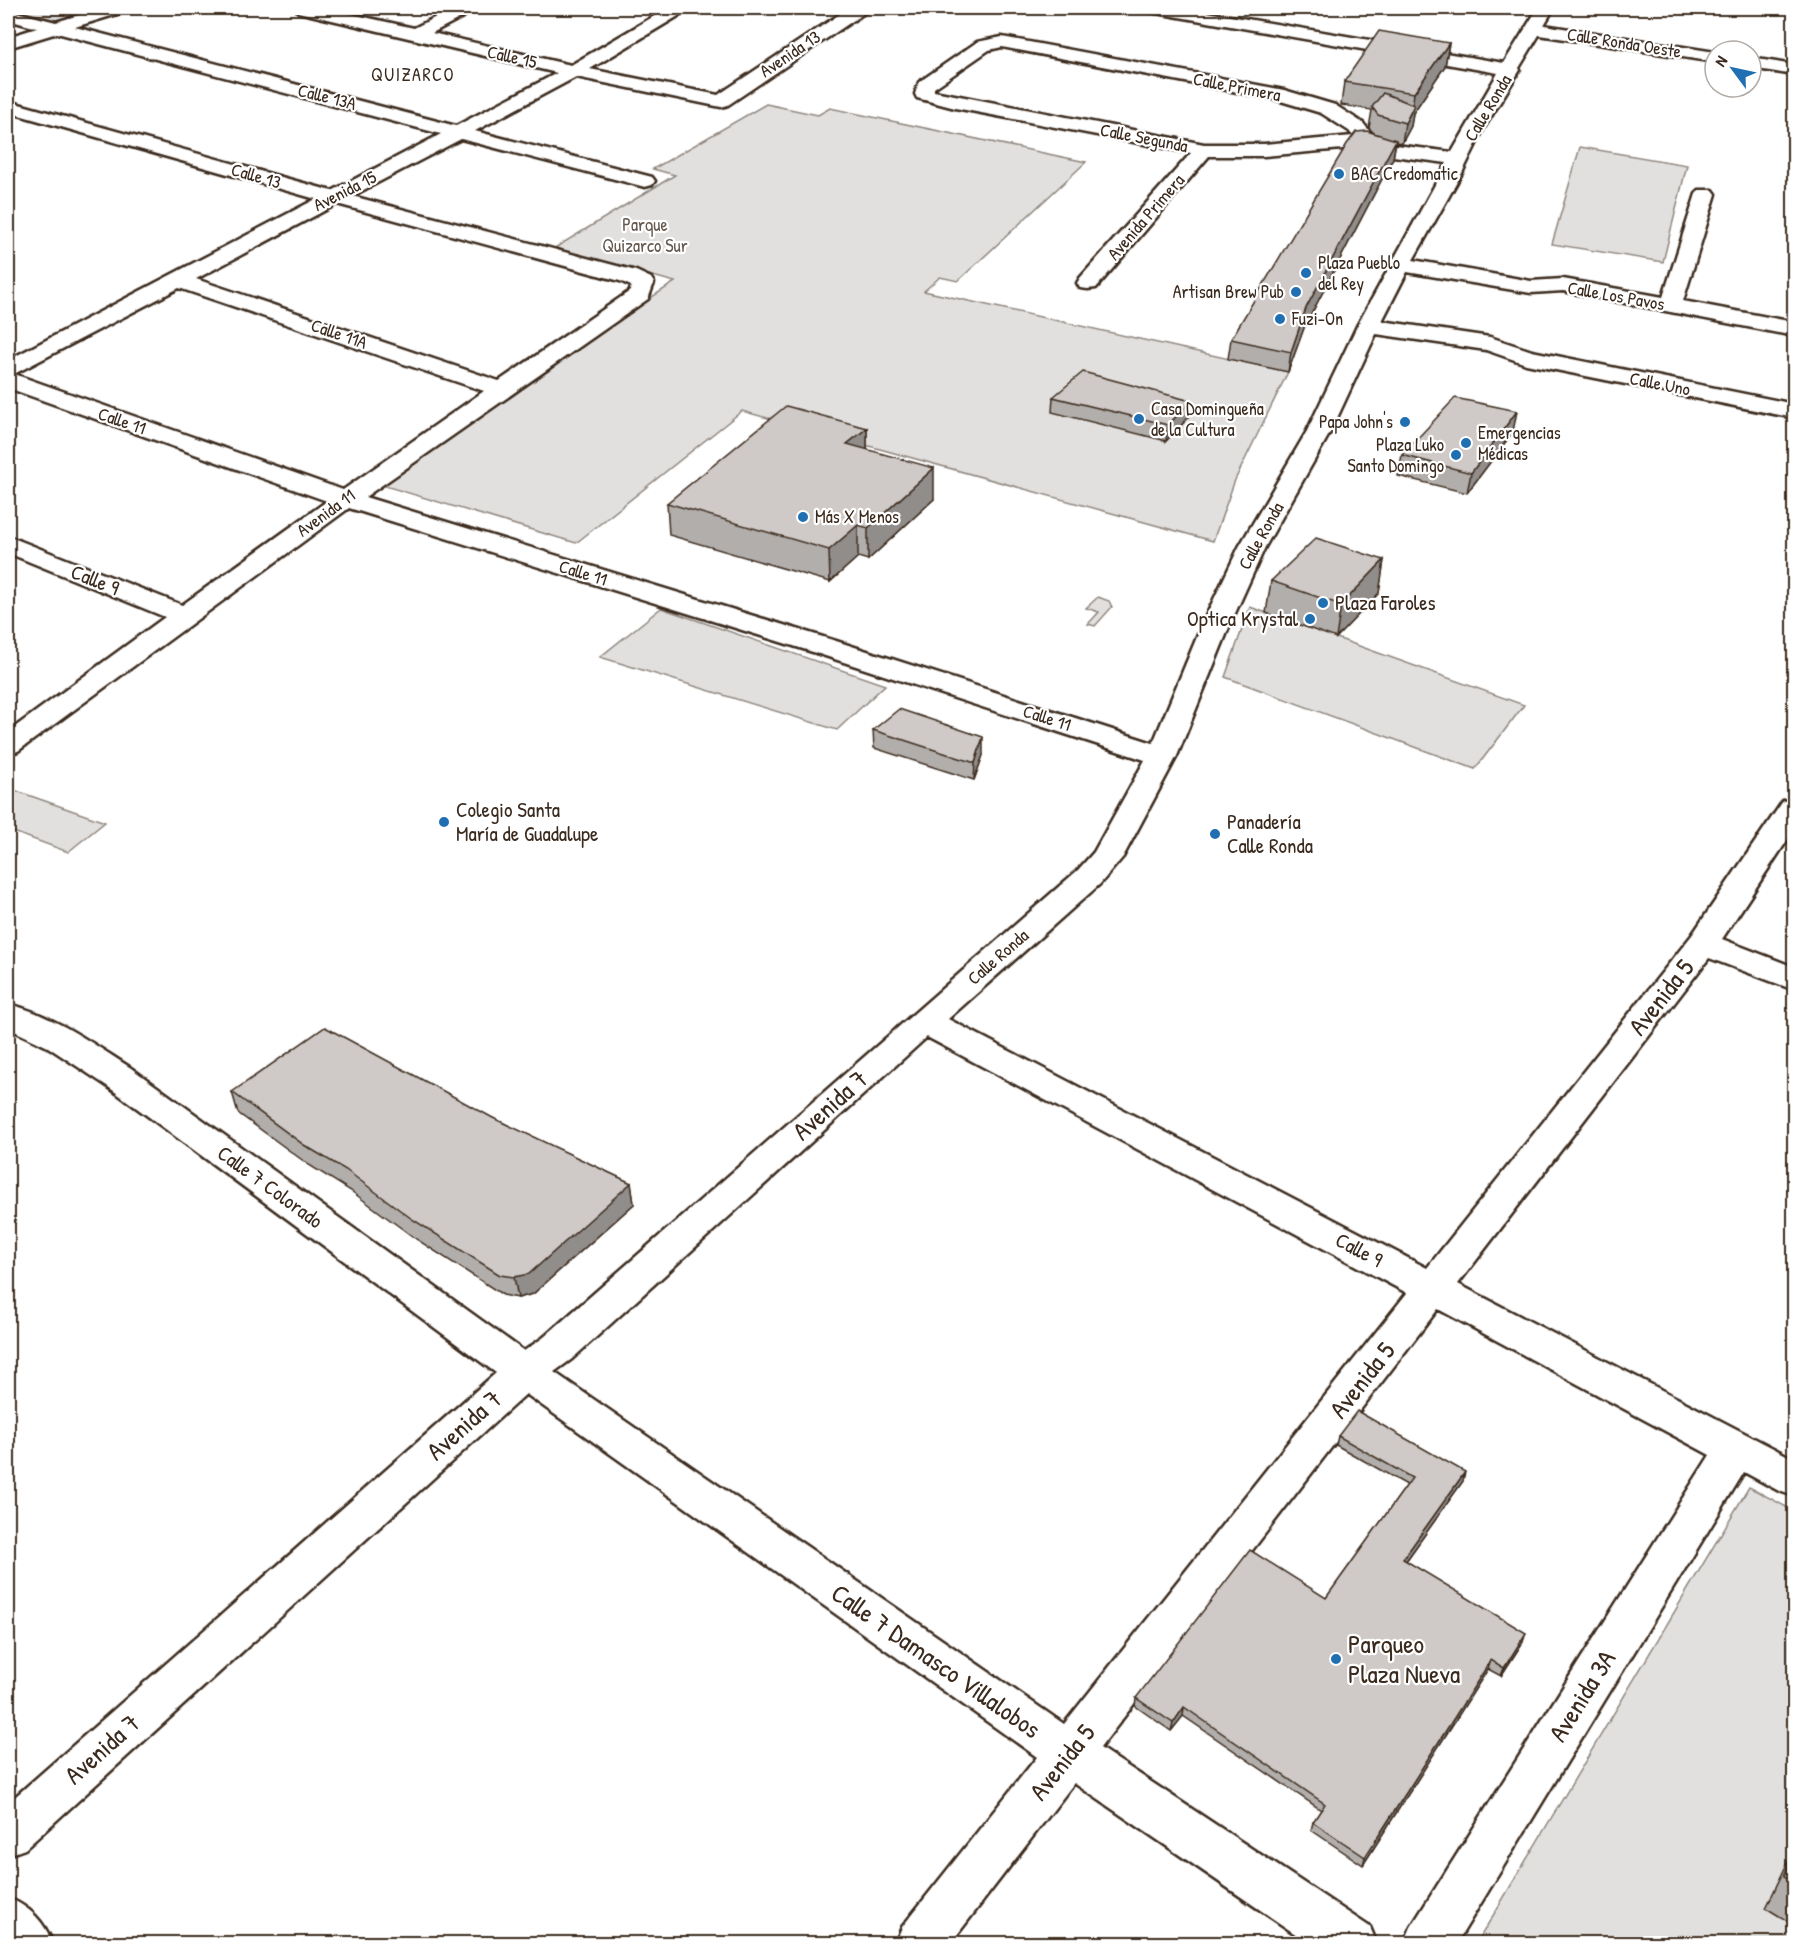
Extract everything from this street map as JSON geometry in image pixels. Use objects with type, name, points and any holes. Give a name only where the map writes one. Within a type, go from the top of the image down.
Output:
[{"type":"street","points":[[8,43],[118,8]]},
{"type":"street","name":"Calle 15","points":[[304,8],[574,71],[721,101]]},
{"type":"street","points":[[414,35],[466,8]]},
{"type":"street","name":"Avenida 15","points":[[8,369],[332,197],[461,132],[574,71],[679,8]]},
{"type":"street","name":"Avenida 13","points":[[721,101],[860,8]]},
{"type":"street","points":[[1156,8],[1511,70]]},
{"type":"street","name":"Calle Ronda","points":[[924,1021],[1089,877],[1107,857],[1162,756],[1218,620],[1252,547],[1319,430],[1400,264],[1493,94],[1511,70],[1546,8]]},
{"type":"street","name":"Calle 13A","points":[[8,15],[645,181]]},
{"type":"street","name":"Calle Ronda Oeste","points":[[1534,29],[1703,55]]},
{"type":"street","name":"Calle Primera","points":[[924,94],[925,86],[975,52],[991,43],[1002,42],[1303,101],[1328,109],[1356,127],[1367,141],[1393,150],[1459,159]]},
{"type":"street","points":[[1763,65],[1794,70]]},
{"type":"street","name":"Calle Segunda","points":[[924,94],[1204,150],[1264,150],[1367,141]]},
{"type":"street","name":"Calle 13","points":[[8,106],[332,197],[628,276],[643,283]]},
{"type":"street","name":"Avenida Primera","points":[[1088,284],[1204,150]]},
{"type":"street","points":[[1671,306],[1706,194]]},
{"type":"street","name":"Calle Los Pavos","points":[[1400,264],[1531,287],[1563,285],[1794,329]]},
{"type":"street","name":"Calle 11A","points":[[177,280],[501,389]]},
{"type":"street","name":"Avenida 11","points":[[8,745],[183,615],[345,499],[640,294],[643,283]]},
{"type":"street","name":"Calle Uno","points":[[1363,336],[1477,360],[1480,356],[1526,357],[1794,411]]},
{"type":"street","name":"Calle 11","points":[[8,381],[345,499],[826,647],[1162,756]]},
{"type":"street","name":"Calle 9","points":[[8,544],[183,615]]},
{"type":"street","name":"Avenida 5","points":[[919,1944],[1703,943],[1794,808]]},
{"type":"street","points":[[1703,943],[1794,979]]},
{"type":"street","name":"Calle 7 Colorado","points":[[8,1015],[60,1039],[119,1077],[524,1372]]},
{"type":"street","name":"Calle 9","points":[[924,1021],[1794,1479]]},
{"type":"street","name":"Avenida 7","points":[[8,1833],[524,1372],[558,1348],[924,1021]]},
{"type":"street","name":"Calle 7 Damasco Villalobos","points":[[524,1372],[1068,1753],[1353,1944]]},
{"type":"street","name":"Avenida 3A","points":[[1428,1944],[1736,1449]]},
{"type":"street","points":[[8,1922],[29,1944]]},
{"type":"green space","points":[[8,8],[100,8],[56,20]]},
{"type":"green space","name":"Parque Quizarco Sur","points":[[766,104],[818,115],[830,108],[1086,162],[958,281],[940,277],[924,291],[1288,372],[1235,480],[1213,541],[742,411],[576,543],[385,486],[382,473],[675,282],[553,249],[675,175],[653,169]]},
{"type":"green space","points":[[1580,147],[1687,165],[1663,262],[1552,244]]},
{"type":"green space","points":[[1098,597],[1109,601],[1112,607],[1095,626],[1088,624],[1099,612],[1086,608]]},
{"type":"green space","points":[[1250,607],[1524,705],[1475,769],[1225,677]]},
{"type":"green space","points":[[661,608],[885,685],[837,730],[600,657]]},
{"type":"green space","points":[[8,788],[105,822],[68,852],[8,830]]},
{"type":"green space","points":[[1749,1487],[1794,1511],[1794,1943],[1476,1944]]},
{"type":"building","points":[[1379,31],[1449,43],[1414,93],[1344,82]]},
{"type":"building","points":[[1383,93],[1414,105],[1405,123],[1378,115],[1372,107]]},
{"type":"building","points":[[1367,131],[1396,140],[1306,308],[1291,352],[1231,339],[1347,144],[1356,132]]},
{"type":"building","points":[[1083,372],[1191,401],[1168,425],[1053,397]]},
{"type":"building","points":[[1455,398],[1517,411],[1471,473],[1402,455]]},
{"type":"building","name":"Más X Menos","points":[[786,406],[867,428],[847,444],[934,468],[868,528],[858,525],[829,550],[667,503]]},
{"type":"building","points":[[1316,538],[1384,560],[1341,605],[1271,581]]},
{"type":"building","points":[[899,709],[983,737],[975,763],[873,730]]},
{"type":"building","points":[[325,1027],[493,1118],[631,1183],[529,1274],[514,1277],[500,1275],[412,1219],[346,1170],[304,1145],[232,1092]]},
{"type":"building","name":"Parqueo Plaza Nueva","points":[[1357,1411],[1465,1472],[1403,1559],[1526,1633],[1504,1668],[1491,1660],[1365,1857],[1313,1822],[1325,1804],[1184,1707],[1173,1723],[1136,1698],[1250,1550],[1326,1598],[1412,1478],[1338,1436]]},
{"type":"building","points":[[1794,1853],[1794,1882],[1784,1876]]},
{"type":"place","name":"BAC Credomatic","points":[[1339,174]]},
{"type":"place","name":"Plaza Pueblo del Rey","points":[[1306,273]]},
{"type":"place","name":"Artisan Brew Pub","points":[[1296,292]]},
{"type":"place","name":"Fuzi-On","points":[[1280,319]]},
{"type":"place","name":"Casa Domingueña de la Cultura","points":[[1139,419]]},
{"type":"place","name":"Papa John's","points":[[1405,422]]},
{"type":"place","name":"Emergencias Médicas","points":[[1466,443]]},
{"type":"place","name":"Plaza Luko Santo Domingo","points":[[1456,455]]},
{"type":"place","name":"Más X Menos","points":[[803,517]]},
{"type":"place","name":"Plaza Faroles","points":[[1323,603]]},
{"type":"place","name":"Optica Krystal","points":[[1310,619]]},
{"type":"place","name":"Colegio Santa María de Guadalupe","points":[[444,822]]},
{"type":"place","name":"Panadería Calle Ronda","points":[[1215,834]]},
{"type":"place","name":"Parqueo Plaza Nueva","points":[[1336,1659]]},
{"type":"district","name":"QUIZARCO","points":[[413,75]]}]
